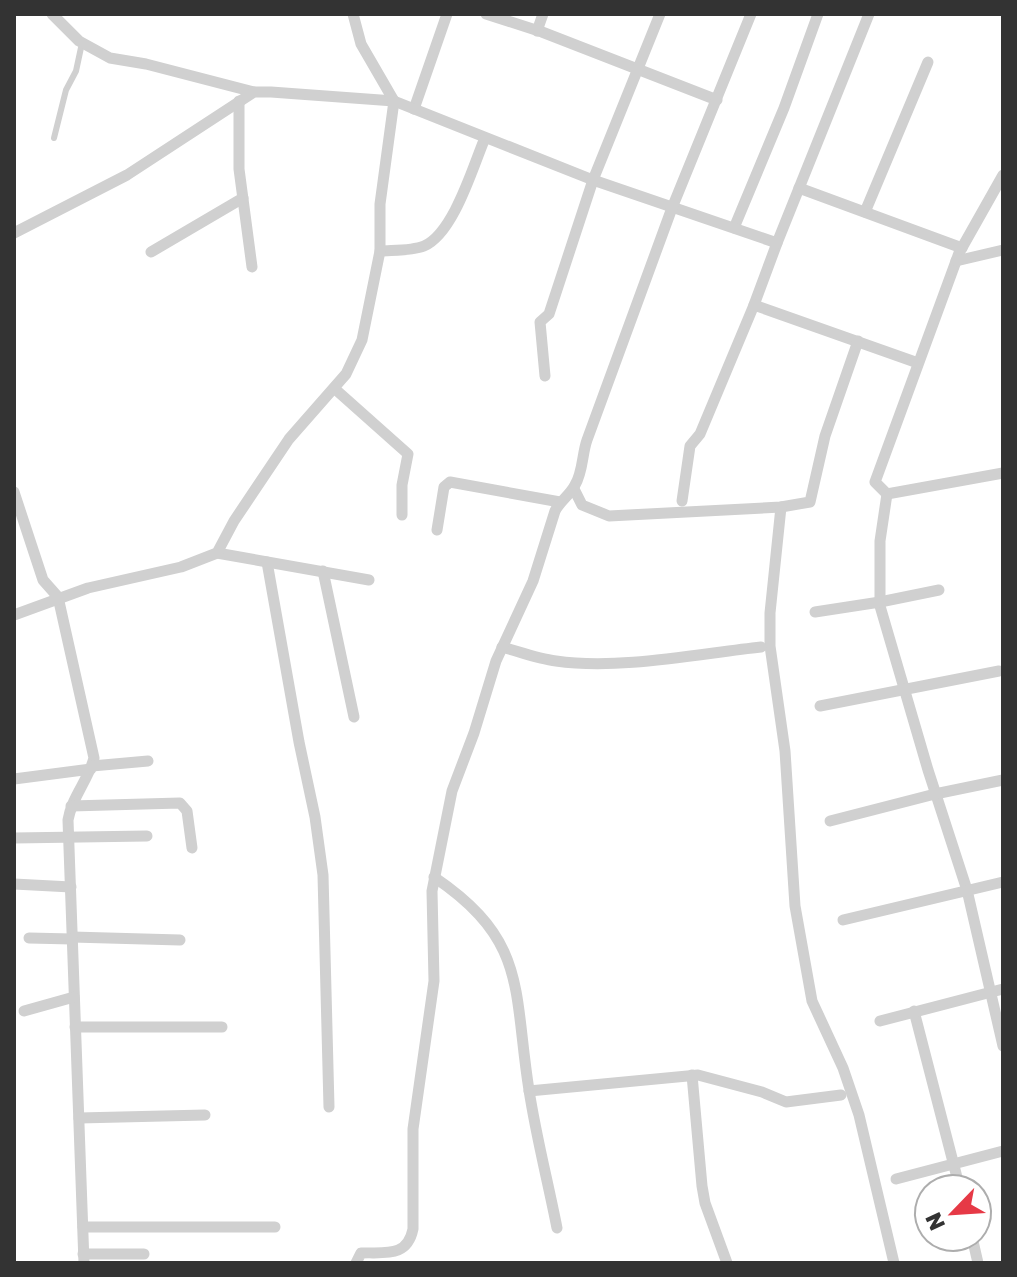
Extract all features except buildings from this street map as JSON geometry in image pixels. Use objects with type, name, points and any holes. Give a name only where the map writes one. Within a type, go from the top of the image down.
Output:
[{"type":"street","points":[[52,14],[82,43],[110,58],[146,64],[254,92],[394,101],[593,180],[777,243]]},
{"type":"street","points":[[217,553],[234,521],[289,439],[346,374],[362,340],[380,251],[380,204],[394,101],[361,44],[353,14]]},
{"type":"street","points":[[414,109],[447,14]]},
{"type":"street","points":[[537,31],[543,14]]},
{"type":"street","points":[[545,376],[540,322],[549,314],[593,180],[660,14]]},
{"type":"street","points":[[356,1263],[361,1253],[401,1250],[411,1241],[413,1129],[434,981],[431,899],[452,791],[502,647],[533,581],[560,502],[574,489],[587,440],[672,208],[751,14]]},
{"type":"street","points":[[734,228],[784,108],[818,14]]},
{"type":"street","points":[[682,501],[690,446],[700,434],[754,305],[869,14]]},
{"type":"street","points":[[494,15],[717,100]]},
{"type":"street","points":[[865,212],[928,62]]},
{"type":"street","points":[[14,233],[127,175],[254,92]]},
{"type":"street","points":[[239,101],[239,169],[252,267]]},
{"type":"street","points":[[380,251],[422,247],[443,229],[454,212],[485,138]]},
{"type":"street","points":[[887,494],[875,482],[876,474],[956,261],[1003,175]]},
{"type":"street","points":[[799,188],[962,248]]},
{"type":"street","points":[[151,252],[243,198]]},
{"type":"street","points":[[956,261],[1003,250]]},
{"type":"street","points":[[754,305],[918,363]]},
{"type":"street","points":[[574,489],[582,505],[609,516],[781,507],[810,502],[825,436],[858,341]]},
{"type":"street","points":[[335,389],[408,454],[402,485],[402,515]]},
{"type":"street","points":[[887,494],[1003,473]]},
{"type":"street","points":[[437,530],[444,487],[450,482],[560,502]]},
{"type":"street","points":[[14,492],[43,580],[58,597],[94,758],[71,806],[68,837],[84,1258],[144,1254]]},
{"type":"street","points":[[887,494],[880,541],[880,602],[935,794],[967,890],[1003,1046]]},
{"type":"street","points":[[781,507],[770,613],[770,646],[785,751],[795,906],[812,1001],[843,1068],[859,1115],[894,1263]]},
{"type":"street","points":[[14,615],[58,597],[181,567],[217,553],[369,580]]},
{"type":"street","points":[[267,562],[323,875],[329,1107]]},
{"type":"street","points":[[323,571],[354,717]]},
{"type":"street","points":[[815,612],[939,590]]},
{"type":"street","points":[[502,647],[553,661],[579,663],[634,661],[761,647]]},
{"type":"street","points":[[820,706],[999,671]]},
{"type":"street","points":[[14,779],[148,761]]},
{"type":"street","points":[[830,821],[1003,780]]},
{"type":"street","points":[[71,806],[180,803],[187,811],[192,848]]},
{"type":"street","points":[[14,838],[147,836]]},
{"type":"street","points":[[434,877],[460,894],[492,928],[508,959],[515,983],[529,1091],[557,1228]]},
{"type":"street","points":[[843,920],[1003,882]]},
{"type":"street","points":[[14,884],[71,887]]},
{"type":"street","points":[[29,938],[180,940]]},
{"type":"street","points":[[880,1021],[1003,989]]},
{"type":"street","points":[[24,1011],[74,997]]},
{"type":"street","points":[[914,1011],[956,1173]]},
{"type":"street","points":[[75,1027],[222,1027]]},
{"type":"street","points":[[529,1091],[692,1075],[762,1092],[786,1102],[841,1095]]},
{"type":"street","points":[[692,1075],[703,1194],[727,1263]]},
{"type":"street","points":[[79,1118],[205,1115]]},
{"type":"street","points":[[896,1179],[1003,1151]]},
{"type":"street","points":[[83,1227],[275,1227]]},
{"type":"lane","points":[[54,138],[82,43]]}]
